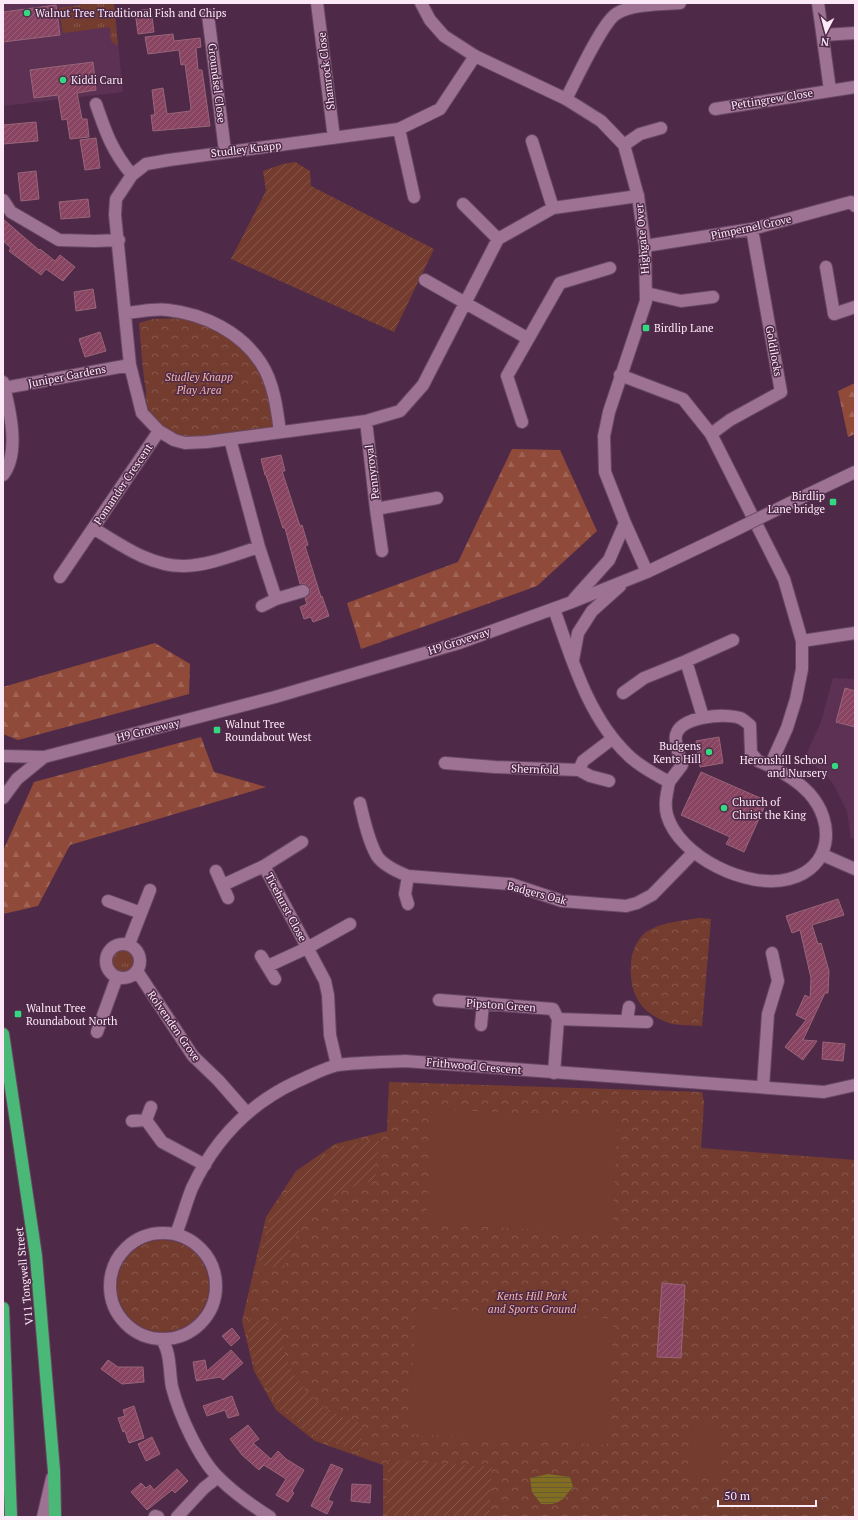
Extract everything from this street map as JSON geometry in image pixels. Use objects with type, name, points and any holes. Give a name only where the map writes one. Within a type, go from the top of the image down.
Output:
[{"type":"highway","name":"V11 Tongwell Street","points":[[3,1034],[36,1256],[54,1471],[55,1517]]},
{"type":"highway","points":[[3,1308],[12,1517]]},
{"type":"street","name":"Shamrock Close","points":[[318,3],[334,138]]},
{"type":"street","name":"Highgate Over","points":[[421,3],[430,20],[444,36],[475,56],[566,99],[601,121],[624,145],[638,196],[645,246],[646,301],[620,375],[604,436],[605,472],[625,523],[647,572]]},
{"type":"street","points":[[566,99],[602,31],[616,14],[642,5],[680,3]]},
{"type":"street","points":[[818,3],[830,90]]},
{"type":"street","name":"Groundsel Close","points":[[208,15],[225,151]]},
{"type":"street","points":[[823,35],[855,33]]},
{"type":"street","name":"Studley Knapp","points":[[475,56],[440,109],[399,129],[225,151],[146,164],[132,175],[123,185],[116,199],[115,215],[119,240],[130,365],[142,412],[159,432],[185,443],[230,439],[366,421],[400,411],[423,385],[498,239]]},
{"type":"street","name":"Pettingrew Close","points":[[715,109],[855,87]]},
{"type":"street","points":[[96,104],[107,137],[117,157],[132,175]]},
{"type":"street","points":[[624,145],[640,134],[661,128]]},
{"type":"street","points":[[399,129],[414,197]]},
{"type":"street","points":[[532,141],[553,208]]},
{"type":"street","points":[[463,204],[498,239],[553,208],[638,196]]},
{"type":"street","points":[[3,200],[11,212],[59,240],[119,240]]},
{"type":"street","name":"Pimpernel Grove","points":[[645,246],[752,229],[851,202],[855,206]]},
{"type":"street","name":"Goldilocks","points":[[711,434],[730,420],[781,392],[752,229]]},
{"type":"street","points":[[826,267],[834,314],[855,307]]},
{"type":"street","points":[[522,422],[507,376],[527,338],[560,283],[610,268]]},
{"type":"street","points":[[425,280],[527,338]]},
{"type":"street","points":[[646,293],[681,301],[712,297]]},
{"type":"street","points":[[126,313],[167,309],[198,317],[224,328],[244,344],[261,363],[272,388],[278,410],[280,432]]},
{"type":"street","name":"Juniper Gardens","points":[[3,475],[13,444],[9,409],[4,385],[130,365]]},
{"type":"street","points":[[620,375],[683,399],[711,434],[784,580],[802,641],[802,669],[788,728],[770,766]]},
{"type":"street","name":"Pennyroyal","points":[[366,421],[376,509],[437,498]]},
{"type":"street","name":"Pomander Crescent","points":[[159,432],[93,528],[145,558],[184,566],[207,563],[259,547]]},
{"type":"street","points":[[230,439],[259,547],[276,599]]},
{"type":"street","name":"H9 Groveway","points":[[3,756],[44,757],[275,697],[459,643],[572,602],[647,572],[855,472]]},
{"type":"street","points":[[376,509],[382,551]]},
{"type":"street","points":[[572,602],[609,560],[625,523]]},
{"type":"street","points":[[60,577],[93,528]]},
{"type":"street","points":[[573,661],[578,633],[592,611],[627,580]]},
{"type":"street","points":[[262,606],[276,599],[303,591]]},
{"type":"street","points":[[554,608],[577,675],[612,739],[629,757],[669,782]]},
{"type":"street","points":[[802,641],[855,633]]},
{"type":"street","points":[[623,693],[644,678],[733,640]]},
{"type":"street","points":[[686,661],[703,717]]},
{"type":"street","points":[[724,716],[741,718],[750,725],[751,753],[758,761],[770,766],[792,778],[809,793],[821,811],[826,825],[823,855],[810,870],[789,880],[760,881],[740,877],[716,867],[694,852],[677,834],[668,816],[665,799],[669,782],[682,765],[675,744],[676,734],[681,726],[703,717],[724,716]]},
{"type":"street","points":[[609,781],[590,776],[579,770],[583,761],[612,739]]},
{"type":"street","name":"H9 Groveway","points":[[3,798],[17,779],[44,757]]},
{"type":"street","name":"Shernfold","points":[[445,763],[495,767],[579,770]]},
{"type":"street","name":"Badgers Oak","points":[[360,803],[366,827],[378,857],[395,871],[408,876],[511,884],[562,901],[626,906],[637,903],[652,895],[694,852]]},
{"type":"street","name":"Ticehurst Close","points":[[223,885],[264,866],[302,842]]},
{"type":"street","points":[[823,855],[855,869]]},
{"type":"street","name":"Ticehurst Close","points":[[264,866],[325,982],[328,996],[330,1035],[337,1066]]},
{"type":"street","points":[[216,871],[228,898]]},
{"type":"street","points":[[408,876],[405,894],[408,904]]},
{"type":"street","points":[[129,944],[150,890]]},
{"type":"street","points":[[108,901],[141,913]]},
{"type":"street","name":"Ticehurst Close","points":[[275,980],[264,961],[307,948],[350,924]]},
{"type":"street","points":[[118,944],[129,944],[138,951],[140,956],[137,971],[128,977],[117,977],[112,974],[106,965],[107,955],[113,946],[118,944]]},
{"type":"street","points":[[763,1087],[768,1014],[778,981],[772,953]]},
{"type":"street","name":"Rolvenden Grove","points":[[137,971],[193,1056],[218,1080],[247,1113]]},
{"type":"street","points":[[97,1032],[117,977]]},
{"type":"street","name":"Pipston Green","points":[[439,1000],[553,1009],[558,1018]]},
{"type":"street","points":[[481,1025],[483,1004]]},
{"type":"street","points":[[627,1020],[629,1008]]},
{"type":"street","points":[[554,1073],[558,1018],[647,1022]]},
{"type":"street","name":"Frithwood Crescent","points":[[176,1234],[192,1189],[205,1165],[223,1138],[247,1113],[278,1091],[318,1072],[337,1066],[405,1061],[824,1092],[855,1085]]},
{"type":"street","points":[[146,1120],[151,1107]]},
{"type":"street","points":[[132,1121],[146,1120]]},
{"type":"street","points":[[146,1120],[162,1142],[205,1165]]},
{"type":"street","points":[[158,1233],[176,1234],[190,1240],[202,1249],[211,1261],[216,1275],[217,1290],[213,1308],[203,1322],[187,1334],[176,1339],[162,1340],[144,1337],[129,1328],[117,1314],[110,1297],[110,1279],[115,1262],[126,1248],[141,1237],[158,1233]]},
{"type":"street","points":[[162,1340],[167,1347],[172,1387],[182,1417],[199,1450],[218,1477],[244,1501],[270,1517]]},
{"type":"street","points":[[43,1517],[54,1471]]},
{"type":"street","points":[[177,1517],[204,1488],[218,1477]]},
{"type":"shaded area","points":[[3,3],[114,3],[123,92],[3,106]]},
{"type":"shaded area","name":"Heronshill School and Nursery","points":[[833,678],[855,679],[855,839],[851,838],[847,811],[834,785],[826,775],[805,757],[821,722]]},
{"type":"shaded area","points":[[548,1474],[570,1477],[573,1487],[560,1501],[552,1504],[541,1504],[532,1492],[530,1478]]},
{"type":"green space","points":[[81,3],[114,3],[118,46],[111,41],[110,27],[63,33],[59,8],[81,5]]},
{"type":"green space","points":[[295,162],[310,171],[311,186],[434,249],[394,332],[231,259],[266,191],[263,171],[283,164]]},
{"type":"green space","name":"Studley Knapp Play Area","points":[[153,319],[181,319],[197,322],[225,336],[238,346],[259,371],[266,385],[272,403],[273,430],[241,435],[203,438],[186,436],[170,431],[157,422],[147,404],[139,323]]},
{"type":"green space","points":[[855,383],[855,434],[848,437],[838,391]]},
{"type":"green space","points":[[512,449],[560,450],[597,531],[537,586],[361,649],[347,603],[458,562]]},
{"type":"green space","points":[[155,643],[190,664],[189,694],[18,740],[3,734],[3,687]]},
{"type":"green space","points":[[201,737],[214,772],[266,787],[70,845],[38,906],[3,914],[3,851],[34,782]]},
{"type":"green space","points":[[699,918],[711,919],[702,1026],[669,1023],[651,1014],[638,1001],[632,984],[632,955],[635,946],[646,932],[658,926],[672,922]]},
{"type":"green space","points":[[123,949],[131,953],[135,961],[131,969],[123,973],[115,969],[111,961],[115,953]]},
{"type":"green space","name":"Kents Hill Park and Sports Ground","points":[[389,1082],[702,1092],[704,1102],[701,1148],[855,1160],[855,1517],[383,1517],[383,1465],[315,1441],[276,1410],[254,1371],[242,1321],[266,1217],[296,1171],[335,1144],[387,1131]]},
{"type":"green space","points":[[432,1109],[618,1118],[612,1233],[426,1224]]},
{"type":"green space","points":[[379,1138],[375,1180],[357,1185],[341,1192],[327,1200],[316,1210],[306,1221],[297,1235],[284,1268],[258,1265],[269,1218],[300,1172],[339,1147]]},
{"type":"green space","points":[[163,1240],[181,1243],[196,1253],[206,1268],[209,1286],[206,1304],[196,1319],[181,1329],[163,1332],[145,1329],[130,1319],[120,1304],[117,1286],[120,1268],[130,1253],[145,1243]]},
{"type":"green space","points":[[416,1308],[614,1319],[607,1445],[409,1434]]},
{"type":"green space","points":[[248,1319],[281,1323],[284,1351],[295,1377],[313,1398],[324,1406],[336,1414],[362,1423],[360,1452],[317,1438],[278,1408],[258,1374],[249,1346]]},
{"type":"green space","points":[[692,1421],[721,1422],[718,1476],[690,1475]]},
{"type":"green space","points":[[389,1460],[492,1467],[489,1517],[417,1517],[385,1515]]},
{"type":"building","points":[[56,5],[60,35],[3,42],[3,12]]},
{"type":"building","points":[[151,9],[154,32],[138,34],[135,11]]},
{"type":"building","points":[[173,34],[174,41],[200,38],[201,47],[196,48],[198,70],[202,70],[210,126],[153,131],[151,115],[155,115],[152,90],[163,88],[167,114],[190,111],[191,108],[185,64],[181,65],[179,50],[148,54],[145,37]]},
{"type":"building","name":"Kiddi Caru","points":[[93,62],[96,90],[77,93],[82,119],[87,119],[89,137],[70,139],[67,119],[62,120],[58,95],[34,98],[30,70]]},
{"type":"building","points":[[36,122],[38,141],[3,144],[3,125]]},
{"type":"building","points":[[96,138],[100,168],[85,170],[80,140]]},
{"type":"building","points":[[36,171],[39,199],[21,201],[18,173]]},
{"type":"building","points":[[88,199],[90,217],[61,219],[59,202]]},
{"type":"building","points":[[3,219],[39,250],[40,249],[55,261],[60,255],[75,267],[63,281],[46,269],[41,275],[9,251],[11,248],[3,241]]},
{"type":"building","points":[[93,289],[96,308],[76,311],[74,292]]},
{"type":"building","points":[[100,332],[106,351],[85,357],[79,339]]},
{"type":"building","points":[[281,455],[285,471],[282,471],[300,526],[302,525],[308,545],[305,546],[321,597],[322,596],[329,616],[313,622],[311,617],[304,619],[300,607],[307,604],[305,598],[310,593],[310,589],[305,584],[300,584],[285,528],[283,528],[261,459]]},
{"type":"building","points":[[845,688],[855,691],[855,727],[836,722]]},
{"type":"building","name":"Budgens Kents Hill","points":[[719,737],[723,763],[700,767],[696,741]]},
{"type":"building","name":"Church of Christ the King","points":[[701,772],[767,801],[744,852],[726,844],[730,837],[681,815]]},
{"type":"building","points":[[838,899],[844,915],[812,925],[818,944],[821,943],[829,971],[828,993],[825,993],[803,1040],[817,1041],[803,1060],[785,1047],[806,1020],[796,1015],[805,995],[810,998],[811,978],[800,930],[792,933],[786,916]]},
{"type":"building","points":[[823,1042],[845,1044],[843,1061],[822,1059]]},
{"type":"building","points":[[662,1283],[685,1285],[681,1358],[657,1357]]},
{"type":"building","points":[[232,1328],[240,1338],[231,1346],[222,1336]]},
{"type":"building","points":[[231,1350],[243,1363],[223,1380],[220,1377],[196,1381],[198,1379],[196,1380],[193,1362],[205,1360],[207,1371]]},
{"type":"building","points":[[108,1360],[118,1367],[143,1367],[144,1382],[122,1384],[101,1369]]},
{"type":"building","points":[[232,1396],[239,1415],[228,1418],[225,1410],[207,1416],[203,1406]]},
{"type":"building","points":[[134,1406],[144,1438],[129,1443],[118,1418],[125,1416],[123,1410]]},
{"type":"building","points":[[248,1425],[259,1439],[253,1443],[271,1459],[278,1451],[286,1459],[304,1470],[292,1491],[294,1493],[288,1502],[276,1495],[286,1479],[264,1465],[259,1470],[242,1455],[230,1439]]},
{"type":"building","points":[[152,1437],[160,1454],[146,1461],[138,1444]]},
{"type":"building","points":[[331,1464],[343,1469],[328,1500],[333,1502],[327,1514],[311,1506]]},
{"type":"building","points":[[177,1469],[188,1481],[175,1493],[172,1490],[147,1510],[131,1492],[141,1483],[146,1488],[150,1485],[154,1490]]},
{"type":"building","points":[[352,1484],[371,1485],[370,1503],[351,1501]]},
{"type":"place","name":"Walnut Tree Traditional Fish and Chips","points":[[27,13]]},
{"type":"place","name":"Kiddi Caru","points":[[63,80]]},
{"type":"place","name":"Birdlip Lane","points":[[646,328]]},
{"type":"place","name":"Birdlip Lane bridge","points":[[833,502]]},
{"type":"place","name":"Walnut Tree Roundabout West","points":[[217,730]]},
{"type":"place","name":"Budgens Kents Hill","points":[[709,752]]},
{"type":"place","name":"Heronshill School and Nursery","points":[[835,766]]},
{"type":"place","name":"Church of Christ the King","points":[[724,808]]},
{"type":"place","name":"Walnut Tree Roundabout North","points":[[18,1014]]}]
